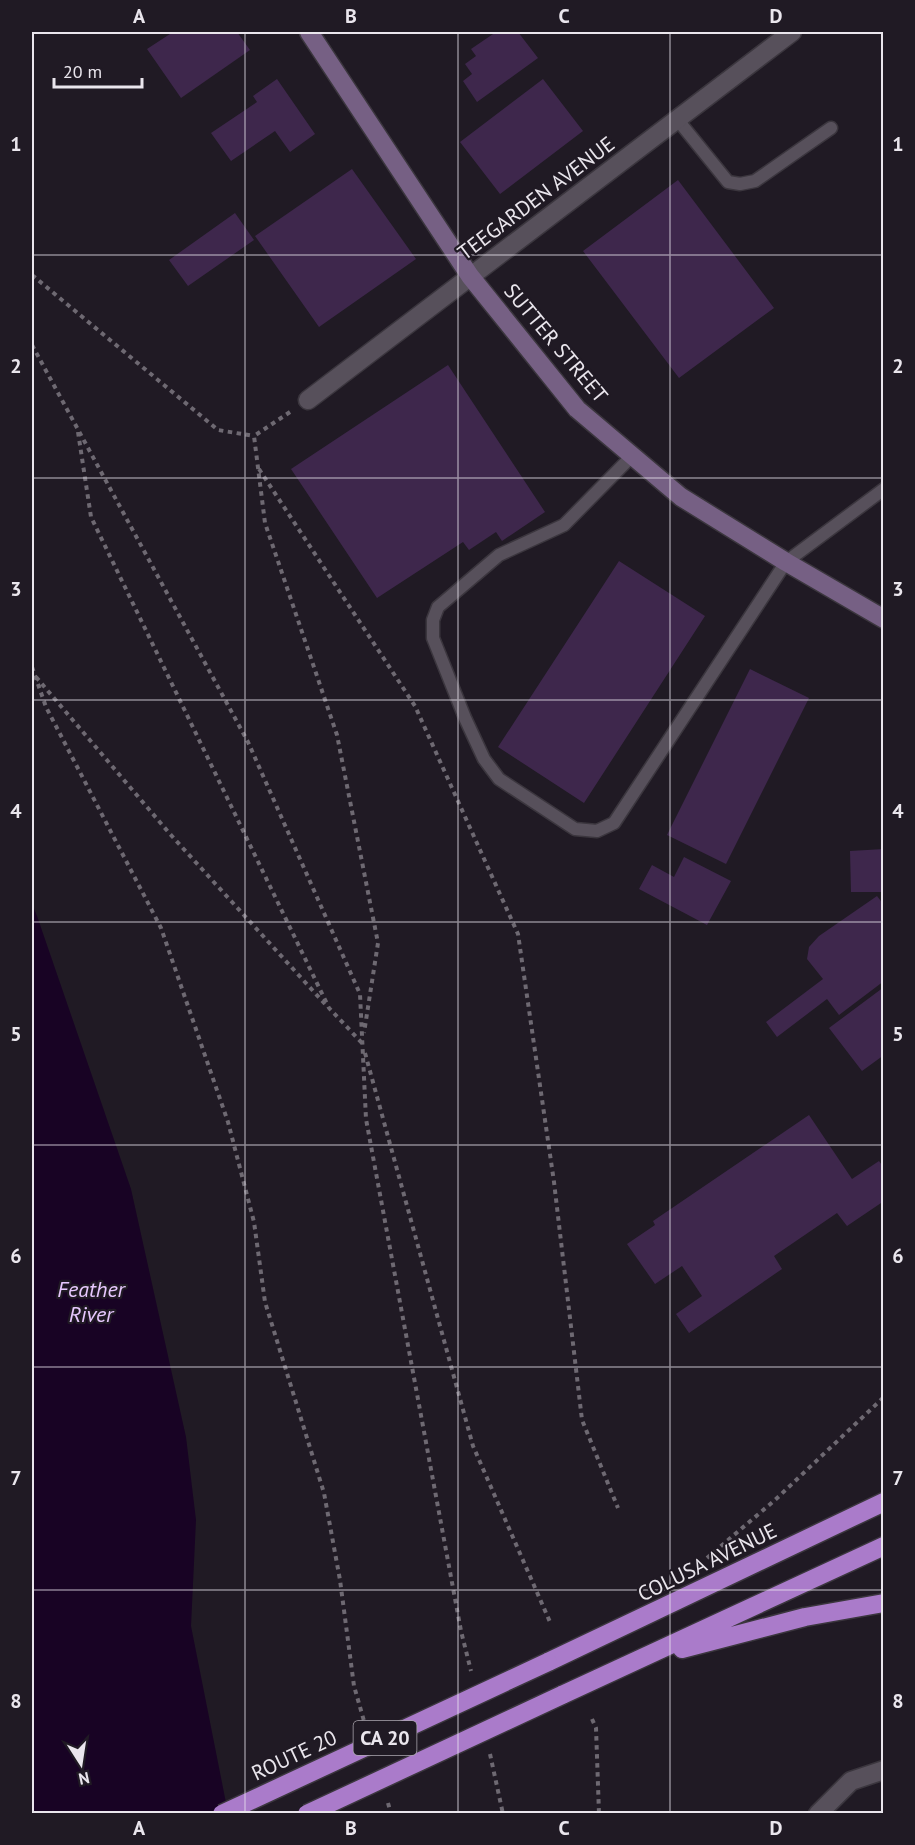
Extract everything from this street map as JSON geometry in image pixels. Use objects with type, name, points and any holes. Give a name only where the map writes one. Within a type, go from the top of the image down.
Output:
[{"type":"highway","name":"COLUSA AVENUE","points":[[548,1662],[884,1502]]},
{"type":"highway","name":"CA 20","points":[[307,1814],[884,1546]]},
{"type":"highway","points":[[617,1669],[752,1630],[805,1617],[884,1603]]},
{"type":"highway","name":"ROUTE 20","points":[[222,1814],[548,1662]]},
{"type":"main road","name":"SUTTER STREET","points":[[309,32],[470,276],[578,409],[681,497],[884,619]]},
{"type":"street","name":"TEEGARDEN AVENUE","points":[[308,400],[792,32]]},
{"type":"street","points":[[818,1814],[851,1781],[884,1770]]},
{"type":"lane","points":[[677,119],[728,182],[740,184],[755,181],[831,128]]},
{"type":"lane","points":[[633,455],[564,525],[499,555],[438,607],[433,620],[433,638],[484,759],[499,779],[575,829],[597,831],[614,823],[786,562],[884,489]]},
{"type":"path","points":[[32,275],[218,430],[254,436],[308,400]]},
{"type":"path","points":[[32,345],[248,742],[360,994],[366,1119],[461,1631],[472,1676]]},
{"type":"path","points":[[78,429],[91,517],[329,1008]]},
{"type":"path","points":[[254,436],[265,524],[337,735],[378,944],[362,1044],[473,1446],[550,1622]]},
{"type":"path","points":[[259,468],[415,706],[518,934],[554,1182],[582,1420],[618,1509]]},
{"type":"path","points":[[32,667],[46,707],[161,928],[228,1122],[254,1222],[266,1302],[324,1493],[340,1580],[354,1686],[366,1729]]},
{"type":"path","points":[[34,674],[170,834],[362,1044]]},
{"type":"path","points":[[705,1559],[776,1500],[884,1397]]},
{"type":"path","points":[[592,1719],[596,1728],[599,1814]]},
{"type":"path","points":[[488,1745],[503,1814]]},
{"type":"path","points":[[385,1792],[391,1814]]},
{"type":"water","name":"Feather River","points":[[32,904],[131,1189],[186,1437],[196,1520],[191,1626],[228,1813],[32,1813]]},
{"type":"building","points":[[173,32],[237,32],[250,50],[181,98],[147,49]]},
{"type":"building","points":[[496,32],[518,32],[538,58],[477,102],[463,81],[472,74],[465,64],[476,56],[471,49]]},
{"type":"building","points":[[277,79],[315,134],[290,152],[275,131],[231,161],[211,133],[257,102],[253,96]]},
{"type":"building","points":[[543,79],[583,131],[500,194],[460,142]]},
{"type":"building","points":[[352,169],[416,259],[319,327],[255,236]]},
{"type":"building","points":[[678,180],[774,308],[679,378],[583,251]]},
{"type":"building","points":[[235,213],[254,240],[188,286],[169,260]]},
{"type":"building","points":[[448,365],[545,512],[502,541],[496,532],[469,550],[463,542],[377,598],[291,469]]},
{"type":"building","points":[[619,561],[705,616],[584,803],[498,747]]},
{"type":"building","points":[[750,669],[809,698],[726,864],[667,835]]},
{"type":"building","points":[[884,849],[884,892],[851,892],[850,851]]},
{"type":"building","points":[[684,857],[731,881],[707,925],[639,889],[652,865],[674,877]]},
{"type":"building","points":[[877,896],[884,905],[884,981],[839,1015],[827,999],[777,1037],[766,1022],[823,979],[807,959],[809,947],[819,936]]},
{"type":"building","points":[[884,987],[884,1055],[862,1071],[829,1028]]},
{"type":"building","points":[[809,1115],[852,1179],[879,1161],[884,1168],[884,1201],[847,1226],[837,1213],[774,1256],[782,1269],[689,1333],[676,1314],[702,1296],[682,1266],[655,1284],[627,1244],[655,1225],[653,1221]]}]
